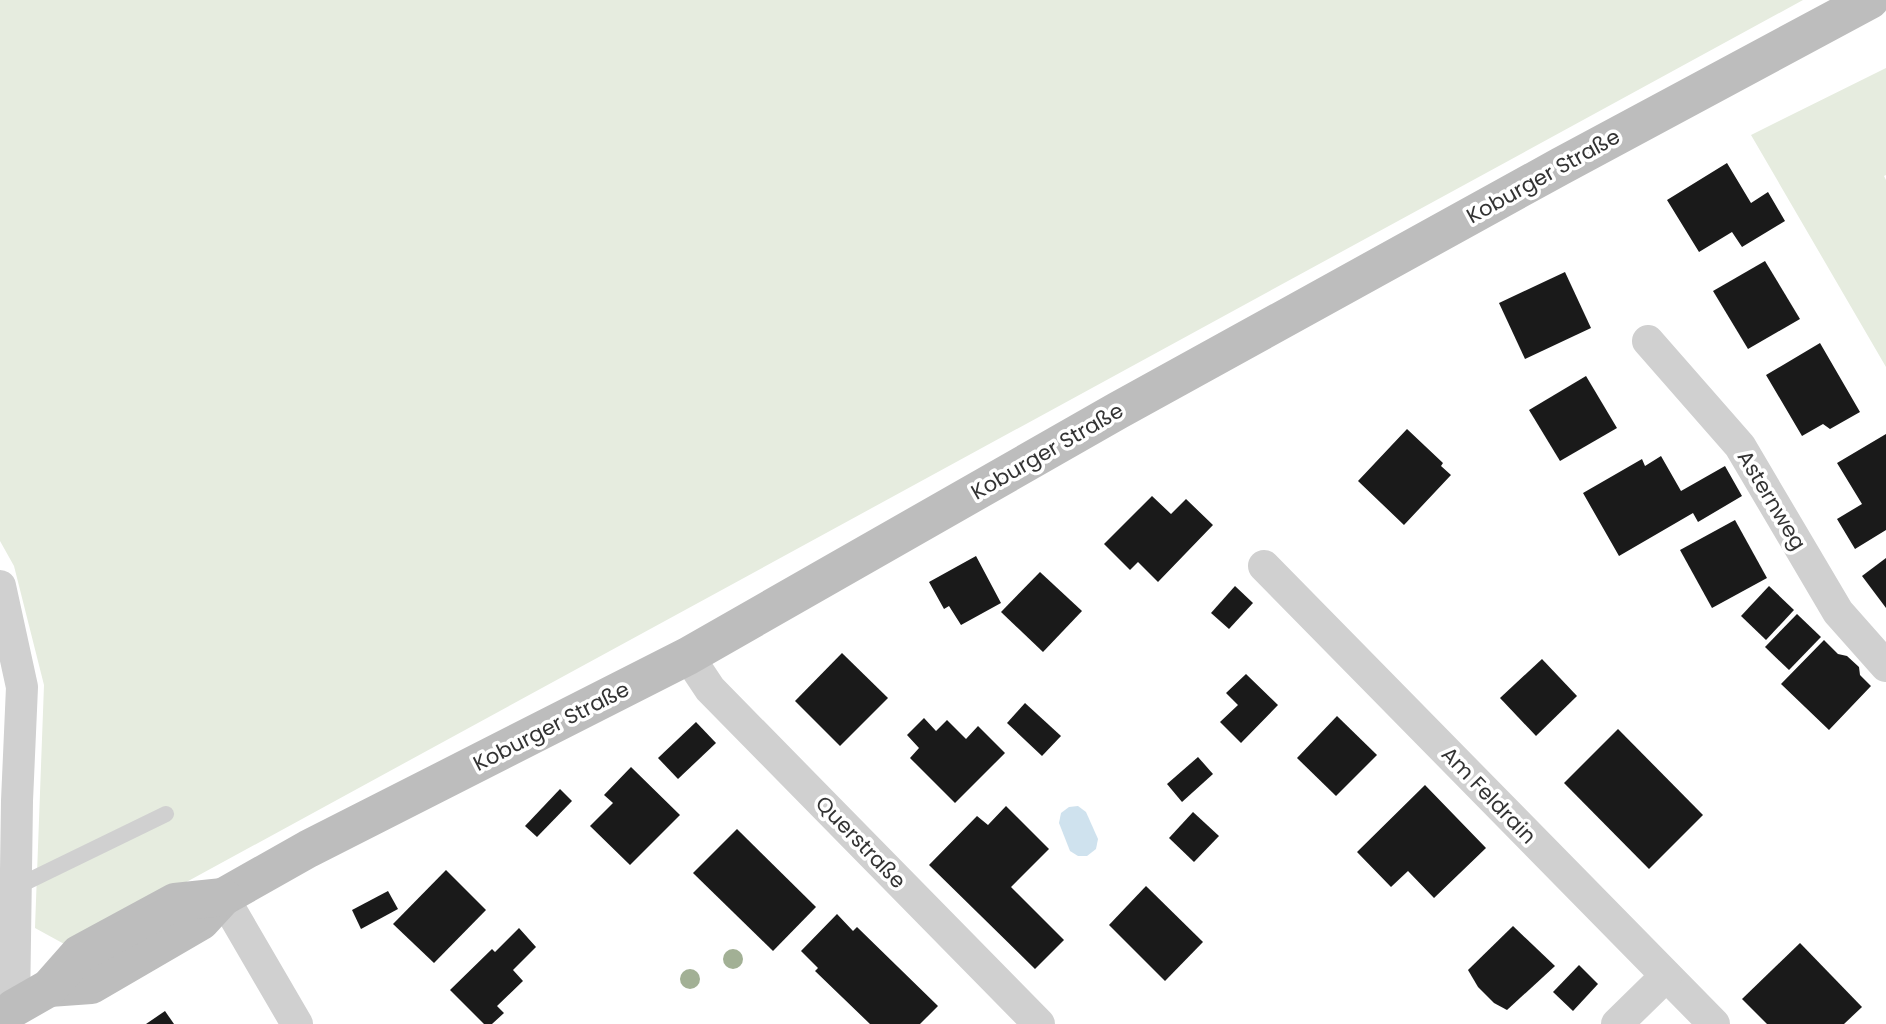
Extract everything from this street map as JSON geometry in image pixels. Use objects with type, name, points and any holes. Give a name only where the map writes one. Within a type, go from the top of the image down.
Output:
[{"type":"main road","name":"Koburger Straße","points":[[7,1014],[49,988],[79,954],[175,902],[223,897],[308,849],[688,656],[1129,404],[1560,166],[1870,0]]},
{"type":"street","name":"Asternweg","points":[[1648,341],[1740,446],[1838,612],[1886,666]]},
{"type":"street","name":"Am Feldrain","points":[[1264,566],[1714,1024]]},
{"type":"street","points":[[0,586],[22,687],[16,887],[7,1014]]},
{"type":"street","name":"Querstraße","points":[[688,656],[710,689],[1039,1024]]},
{"type":"street","points":[[223,897],[297,1024]]},
{"type":"street","points":[[1618,1024],[1666,976]]},
{"type":"lane","points":[[16,887],[166,814]]},
{"type":"shaded area","points":[[0,0],[1803,0],[82,939],[66,945],[35,928],[44,685],[14,566],[0,541]]},
{"type":"shaded area","points":[[1886,68],[1884,176],[1886,367],[1751,135]]},
{"type":"water","points":[[1078,806],[1086,812],[1098,839],[1096,849],[1087,856],[1078,856],[1070,851],[1059,823],[1061,813],[1069,807]]},
{"type":"building","points":[[1727,163],[1751,203],[1768,192],[1785,221],[1742,247],[1732,232],[1699,252],[1667,200]]},
{"type":"building","points":[[1765,261],[1800,319],[1748,349],[1713,291]]},
{"type":"building","points":[[1565,272],[1591,328],[1525,359],[1499,303]]},
{"type":"building","points":[[1820,343],[1860,412],[1830,429],[1823,424],[1802,436],[1766,375]]},
{"type":"building","points":[[1586,376],[1617,428],[1560,461],[1529,410]]},
{"type":"building","points":[[1407,429],[1443,463],[1441,466],[1451,475],[1404,525],[1358,481]]},
{"type":"building","points":[[1886,434],[1886,530],[1855,549],[1837,519],[1862,504],[1837,463]]},
{"type":"building","points":[[1661,456],[1681,491],[1725,466],[1742,496],[1698,522],[1693,513],[1619,556],[1583,493],[1642,459],[1645,466]]},
{"type":"building","points":[[1152,496],[1171,514],[1186,499],[1213,525],[1158,582],[1138,562],[1130,570],[1104,544]]},
{"type":"building","points":[[1735,520],[1767,578],[1712,608],[1680,550]]},
{"type":"building","points":[[976,556],[1001,603],[961,625],[949,606],[944,609],[929,582]]},
{"type":"building","points":[[1886,558],[1886,608],[1862,576]]},
{"type":"building","points":[[1040,572],[1082,611],[1043,652],[1001,612]]},
{"type":"building","points":[[1235,586],[1253,603],[1229,629],[1211,613]]},
{"type":"building","points":[[1769,586],[1794,610],[1766,640],[1741,616]]},
{"type":"building","points":[[1797,614],[1821,637],[1789,670],[1765,647]]},
{"type":"building","points":[[1824,640],[1838,654],[1847,656],[1859,667],[1860,675],[1871,686],[1829,730],[1781,684]]},
{"type":"building","points":[[842,653],[888,698],[840,746],[795,701]]},
{"type":"building","points":[[1542,659],[1577,696],[1536,736],[1500,698]]},
{"type":"building","points":[[1246,674],[1278,705],[1241,743],[1220,722],[1238,705],[1226,693]]},
{"type":"building","points":[[1025,703],[1061,736],[1042,756],[1007,723]]},
{"type":"building","points":[[1337,716],[1377,755],[1336,796],[1297,758]]},
{"type":"building","points":[[924,718],[936,731],[947,720],[966,739],[978,726],[1005,753],[955,803],[910,758],[919,748],[907,735]]},
{"type":"building","points":[[696,722],[716,743],[678,779],[658,758]]},
{"type":"building","points":[[1618,729],[1703,815],[1649,869],[1564,783]]},
{"type":"building","points":[[1198,757],[1213,774],[1182,802],[1167,784]]},
{"type":"building","points":[[631,767],[680,815],[630,865],[590,826],[613,803],[604,795]]},
{"type":"building","points":[[1425,785],[1486,848],[1434,898],[1408,871],[1391,887],[1357,852]]},
{"type":"building","points":[[560,789],[572,801],[537,837],[525,826]]},
{"type":"building","points":[[1006,806],[1049,849],[1011,887],[1064,940],[1035,969],[929,865],[977,816],[988,825]]},
{"type":"building","points":[[1193,812],[1219,836],[1194,862],[1169,838]]},
{"type":"building","points":[[737,829],[816,907],[773,951],[693,873]]},
{"type":"building","points":[[446,870],[486,910],[434,963],[393,924]]},
{"type":"building","points":[[1146,886],[1203,942],[1165,981],[1109,925]]},
{"type":"building","points":[[388,891],[398,909],[361,929],[352,910]]},
{"type":"building","points":[[837,914],[853,931],[857,927],[938,1006],[920,1024],[870,1024],[815,971],[818,968],[801,951]]},
{"type":"building","points":[[1513,926],[1555,966],[1507,1010],[1494,1003],[1478,987],[1468,970]]},
{"type":"building","points":[[519,928],[536,947],[513,970],[523,981],[497,1006],[504,1013],[492,1024],[484,1024],[450,990],[492,949],[495,952]]},
{"type":"building","points":[[1800,943],[1862,1007],[1844,1024],[1767,1024],[1742,999]]},
{"type":"building","points":[[1579,965],[1598,984],[1573,1011],[1553,992]]},
{"type":"building","points":[[165,1011],[174,1024],[146,1024]]}]
